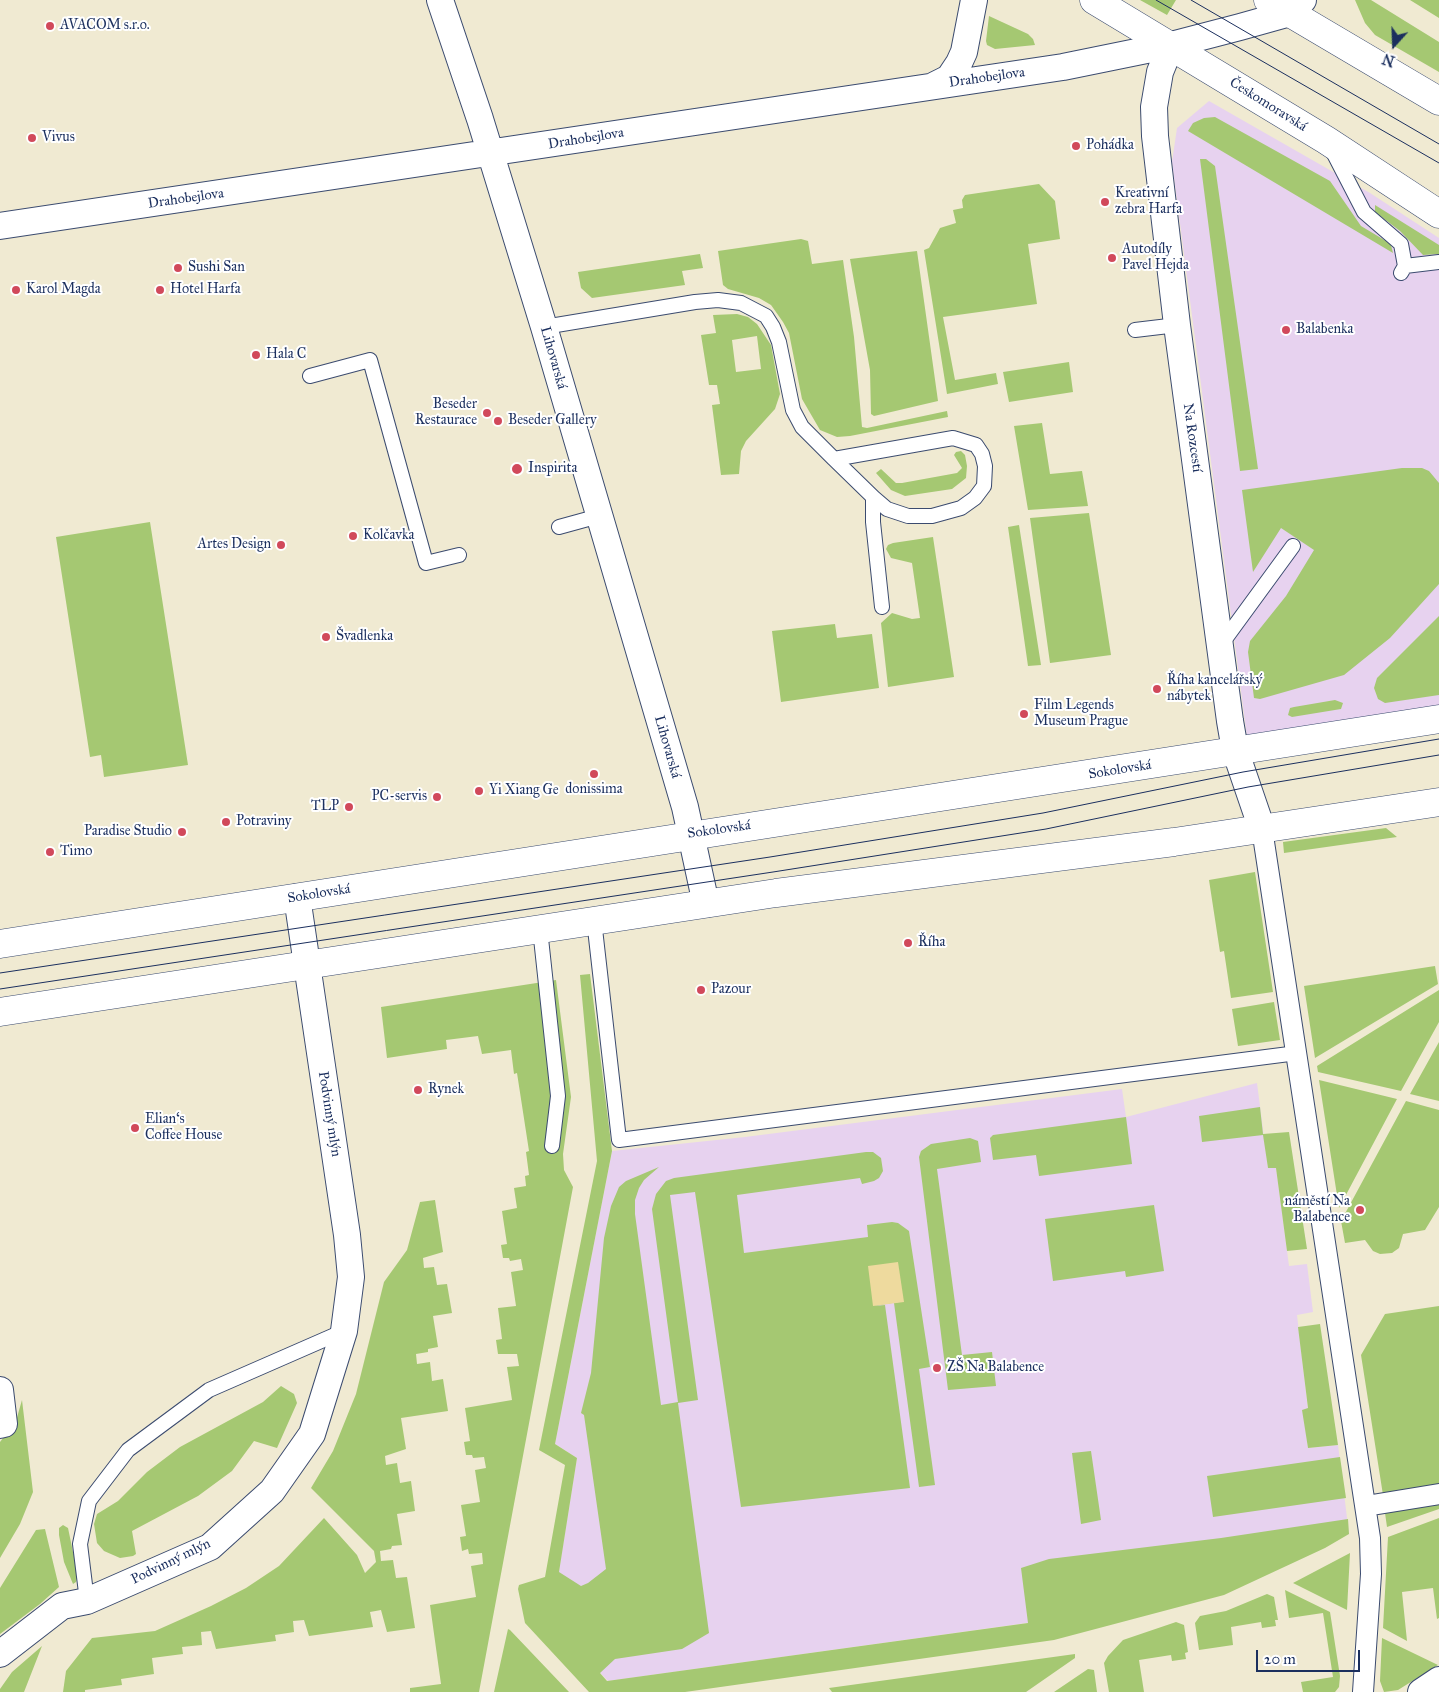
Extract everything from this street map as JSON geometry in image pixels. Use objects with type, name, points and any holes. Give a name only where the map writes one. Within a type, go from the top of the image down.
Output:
[{"type":"main road","name":"Českomoravská","points":[[1094,0],[1326,140],[1439,214]]},
{"type":"main road","points":[[1287,4],[1439,101]]},
{"type":"main road","name":"Sokolovská","points":[[0,944],[692,834],[1181,761],[1236,750],[1439,719]]},
{"type":"main road","points":[[0,1012],[594,920],[1262,829],[1439,802]]},
{"type":"street","name":"Lihovarská","points":[[440,0],[491,154],[544,327],[692,834],[706,904]]},
{"type":"street","points":[[935,86],[949,78],[964,52],[974,0]]},
{"type":"street","name":"Drahobejlova","points":[[0,226],[1063,68],[1171,45],[1287,4]]},
{"type":"street","name":"Na Rozcestí","points":[[1171,45],[1160,72],[1154,106],[1155,136],[1176,325],[1236,750],[1262,829]]},
{"type":"street","points":[[1262,829],[1370,1538],[1371,1574],[1364,1692]]},
{"type":"street","name":"Podvinný mlýn","points":[[0,1654],[62,1606],[87,1600],[210,1547],[272,1491],[312,1434],[344,1330],[351,1277],[347,1235],[297,897]]},
{"type":"street","points":[[0,1390],[4,1424],[0,1425]]},
{"type":"street","points":[[1366,1506],[1439,1494]]},
{"type":"street","points":[[1421,1692],[1439,1680]]},
{"type":"lane","points":[[1326,140],[1342,166],[1364,212],[1401,244],[1403,270],[1439,262]]},
{"type":"lane","points":[[544,327],[718,300],[742,303],[756,309],[770,322],[780,342],[788,392],[793,410],[802,427],[834,459],[873,497],[887,509],[908,516],[932,516],[961,508],[975,498],[984,486],[985,466],[982,454],[976,445],[966,440],[954,438],[834,459]]},
{"type":"lane","points":[[1135,330],[1176,325]]},
{"type":"lane","points":[[310,376],[370,360],[426,563],[459,555]]},
{"type":"lane","points":[[873,497],[872,522],[882,607]]},
{"type":"lane","points":[[559,527],[599,516]]},
{"type":"lane","points":[[1220,646],[1293,546]]},
{"type":"lane","points":[[594,920],[619,1140],[1297,1053]]},
{"type":"lane","points":[[540,929],[558,1096],[552,1146]]},
{"type":"lane","points":[[87,1600],[80,1544],[89,1501],[128,1450],[209,1390],[344,1330]]},
{"type":"shaded area","points":[[1209,101],[1370,193],[1439,238],[1439,709],[1247,737],[1172,162],[1177,128]]},
{"type":"shaded area","name":"ZŠ Na Balabence","points":[[1257,1083],[1268,1168],[1276,1167],[1289,1266],[1307,1264],[1313,1312],[1297,1315],[1308,1409],[1303,1410],[1308,1448],[1338,1445],[1349,1534],[1041,1621],[608,1681],[551,1621],[577,1458],[555,1444],[612,1151],[745,1137],[1122,1089],[1126,1117]]},
{"type":"green space","points":[[1140,0],[1176,0],[1167,15]]},
{"type":"green space","points":[[1355,0],[1371,0],[1439,42],[1439,72],[1375,35],[1365,23]]},
{"type":"green space","points":[[1410,0],[1439,0],[1439,18]]},
{"type":"green space","points":[[989,16],[1028,34],[1033,39],[1035,45],[995,49],[987,45]]},
{"type":"green space","points":[[1215,117],[1330,181],[1361,226],[1391,245],[1393,253],[1188,131],[1193,123],[1204,118]]},
{"type":"green space","points":[[1200,159],[1206,159],[1215,166],[1258,469],[1240,471]]},
{"type":"green space","points":[[1039,184],[1055,201],[1060,239],[1028,244],[1037,304],[943,317],[955,380],[996,373],[998,384],[947,394],[924,250],[929,248],[940,228],[956,223],[953,210],[963,208],[962,200],[965,195]]},
{"type":"green space","points":[[1375,205],[1439,245],[1439,254],[1423,255],[1400,231],[1375,212]]},
{"type":"green space","points":[[801,239],[808,241],[812,264],[843,260],[854,337],[862,427],[867,428],[947,411],[948,417],[850,436],[837,437],[820,430],[802,399],[789,333],[783,322],[771,305],[759,298],[728,289],[723,285],[718,251]]},
{"type":"green space","points":[[917,251],[938,401],[874,416],[871,414],[870,370],[850,259]]},
{"type":"green space","points":[[700,254],[703,268],[682,271],[685,285],[592,298],[581,288],[578,272]]},
{"type":"green space","points":[[737,314],[748,317],[757,324],[771,345],[780,394],[775,409],[746,441],[741,451],[739,474],[721,475],[712,405],[720,404],[717,385],[709,385],[701,335],[716,333],[713,315]],"holes":[[[757,336],[761,369],[736,372],[732,340]]]},
{"type":"green space","points":[[1069,362],[1073,392],[1009,402],[1003,372]]},
{"type":"green space","points":[[1042,423],[1050,474],[1082,471],[1088,506],[1028,510],[1014,426]]},
{"type":"green space","points":[[961,451],[965,455],[967,466],[966,478],[952,489],[905,496],[891,490],[876,473],[881,469],[896,483],[902,483],[957,473],[962,468],[954,455],[956,452]]},
{"type":"green space","points":[[1402,468],[1422,468],[1429,471],[1439,483],[1439,584],[1390,638],[1344,675],[1260,699],[1254,698],[1248,652],[1250,641],[1286,596],[1314,550],[1281,528],[1253,572],[1242,490]]},
{"type":"green space","points":[[1089,513],[1111,655],[1050,663],[1030,518]]},
{"type":"green space","points":[[150,522],[188,765],[104,777],[101,755],[90,757],[56,537]]},
{"type":"green space","points":[[1019,525],[1041,665],[1028,666],[1008,527]]},
{"type":"green space","points":[[933,537],[954,677],[888,687],[881,623],[892,613],[912,619],[920,618],[912,563],[891,558],[886,549],[888,545],[893,543]]},
{"type":"green space","points":[[1439,616],[1439,695],[1385,703],[1378,699],[1374,688],[1377,678]]},
{"type":"green space","points":[[835,624],[837,638],[872,634],[879,688],[781,702],[772,631]]},
{"type":"green space","points":[[1335,700],[1343,703],[1341,709],[1292,717],[1288,715],[1290,708]]},
{"type":"green space","points":[[1386,828],[1397,837],[1284,853],[1283,842]]},
{"type":"green space","points":[[1255,872],[1273,992],[1231,998],[1224,951],[1220,952],[1209,880]]},
{"type":"green space","points":[[1435,966],[1438,984],[1315,1058],[1304,986]]},
{"type":"green space","points":[[590,974],[612,1151],[555,1444],[577,1458],[559,1572],[581,1586],[606,1569],[584,1415],[581,1413],[591,1373],[604,1238],[611,1206],[619,1187],[626,1181],[659,1167],[644,1180],[639,1188],[635,1200],[635,1214],[661,1405],[678,1402],[652,1209],[656,1194],[666,1181],[674,1178],[866,1152],[873,1152],[881,1158],[883,1171],[879,1178],[874,1181],[862,1184],[860,1178],[737,1195],[744,1253],[868,1237],[867,1225],[892,1222],[898,1223],[909,1231],[930,1367],[919,1369],[935,1485],[919,1487],[894,1303],[904,1301],[874,1306],[885,1305],[910,1488],[741,1507],[695,1192],[670,1195],[698,1400],[678,1403],[709,1633],[682,1649],[615,1659],[600,1673],[607,1681],[1028,1623],[1021,1568],[1049,1559],[1221,1538],[1348,1519],[1349,1534],[1325,1548],[1224,1595],[1054,1640],[685,1692],[589,1692],[525,1623],[518,1589],[519,1585],[545,1577],[565,1465],[539,1450],[597,1161],[580,975]]},
{"type":"green space","points":[[556,980],[571,1097],[563,1154],[564,1170],[573,1187],[479,1692],[410,1692],[410,1688],[441,1684],[430,1605],[476,1597],[471,1566],[483,1564],[482,1553],[469,1554],[468,1549],[462,1551],[460,1537],[466,1536],[461,1505],[480,1502],[475,1470],[486,1468],[484,1457],[473,1458],[472,1455],[466,1455],[464,1442],[470,1441],[465,1408],[512,1400],[507,1367],[519,1366],[517,1354],[498,1354],[496,1340],[502,1339],[498,1308],[516,1306],[511,1272],[523,1270],[521,1259],[510,1261],[509,1258],[503,1258],[501,1245],[507,1244],[502,1211],[517,1208],[514,1188],[526,1186],[525,1176],[529,1175],[526,1152],[529,1151],[517,1073],[514,1074],[511,1050],[482,1054],[478,1036],[446,1040],[447,1049],[387,1058],[381,1007]]},
{"type":"green space","points":[[1439,990],[1439,1022],[1401,1091],[1318,1072],[1317,1066]]},
{"type":"green space","points":[[1274,1002],[1280,1040],[1238,1046],[1232,1009]]},
{"type":"green space","points":[[1439,1042],[1439,1101],[1410,1094]]},
{"type":"green space","points":[[1319,1080],[1397,1099],[1339,1208]]},
{"type":"green space","points":[[1406,1101],[1439,1110],[1439,1207],[1425,1230],[1403,1234],[1399,1248],[1392,1253],[1380,1254],[1373,1251],[1365,1240],[1345,1243],[1341,1221]]},
{"type":"green space","points":[[1260,1107],[1263,1134],[1289,1132],[1307,1249],[1287,1251],[1276,1168],[1268,1168],[1263,1135],[1202,1142],[1199,1116]]},
{"type":"green space","points":[[1126,1117],[1132,1164],[1039,1176],[1036,1155],[993,1160],[990,1138],[993,1135]]},
{"type":"green space","points":[[970,1138],[978,1141],[981,1162],[937,1169],[962,1355],[992,1352],[996,1386],[948,1390],[919,1157],[921,1151],[931,1144]]},
{"type":"green space","points":[[435,1200],[443,1252],[423,1258],[424,1268],[434,1267],[437,1285],[447,1284],[452,1313],[433,1316],[438,1347],[428,1349],[428,1352],[416,1354],[417,1364],[430,1362],[432,1381],[443,1379],[448,1411],[401,1418],[406,1449],[385,1456],[386,1465],[397,1463],[400,1483],[411,1481],[415,1511],[397,1514],[402,1545],[392,1546],[391,1549],[380,1551],[381,1561],[393,1560],[396,1578],[407,1577],[415,1628],[387,1632],[381,1610],[370,1612],[373,1627],[309,1636],[304,1620],[293,1621],[294,1632],[275,1635],[276,1641],[216,1649],[211,1631],[201,1632],[202,1645],[182,1647],[183,1654],[152,1658],[154,1674],[121,1679],[122,1685],[85,1690],[85,1692],[63,1692],[66,1671],[92,1638],[155,1631],[246,1588],[279,1566],[324,1518],[357,1555],[365,1573],[376,1562],[374,1551],[311,1488],[333,1451],[356,1394],[384,1282],[407,1250],[420,1202]]},
{"type":"green space","points":[[1154,1205],[1164,1271],[1126,1277],[1125,1271],[1053,1281],[1045,1219]]},
{"type":"green space","points":[[1439,1306],[1439,1486],[1383,1495],[1361,1355],[1385,1314]]},
{"type":"green space","points":[[1320,1324],[1338,1445],[1308,1448],[1302,1410],[1308,1408],[1298,1327]]},
{"type":"green space","points":[[281,1386],[294,1394],[297,1403],[277,1448],[254,1441],[232,1471],[198,1496],[132,1531],[136,1554],[133,1556],[120,1558],[104,1551],[97,1543],[94,1524],[97,1514],[118,1501],[147,1472],[180,1447],[263,1402]]},
{"type":"green space","points":[[22,1400],[33,1492],[20,1524],[0,1558],[0,1442],[16,1421]]},
{"type":"green space","points":[[1091,1451],[1101,1520],[1081,1524],[1072,1453]]},
{"type":"green space","points":[[1340,1457],[1346,1498],[1213,1517],[1207,1476]]},
{"type":"green space","points":[[1439,1503],[1439,1509],[1387,1527],[1385,1513]]},
{"type":"green space","points":[[1439,1518],[1439,1618],[1437,1619],[1433,1588],[1402,1592],[1407,1641],[1383,1628],[1388,1537]]},
{"type":"green space","points":[[63,1525],[68,1528],[73,1552],[80,1567],[76,1582],[73,1584],[64,1562],[59,1535],[59,1528]]},
{"type":"green space","points":[[45,1529],[59,1587],[0,1634],[0,1588],[36,1530]]},
{"type":"green space","points":[[1350,1553],[1347,1610],[1293,1583]]},
{"type":"green space","points":[[1285,1590],[1330,1612],[1340,1676],[1339,1687],[1335,1692],[1303,1692],[1301,1682],[1333,1677],[1323,1613],[1289,1618]]},
{"type":"green space","points":[[1267,1594],[1274,1597],[1278,1620],[1275,1620],[1276,1626],[1262,1628],[1261,1622],[1231,1627],[1233,1645],[1199,1650],[1195,1623],[1200,1616],[1226,1611]]},
{"type":"green space","points":[[1176,1622],[1184,1625],[1188,1652],[1185,1653],[1186,1659],[1172,1661],[1171,1655],[1139,1660],[1144,1692],[1109,1692],[1104,1663],[1123,1640]]},
{"type":"green space","points":[[508,1629],[510,1630],[569,1692],[494,1692]]},
{"type":"green space","points":[[1382,1638],[1438,1665],[1398,1690],[1384,1692],[1380,1681]]},
{"type":"green space","points":[[42,1646],[24,1692],[0,1692],[0,1689],[12,1672]]},
{"type":"green space","points":[[1075,1654],[1075,1658],[1026,1692],[832,1692],[829,1688]]},
{"type":"green space","points":[[1088,1669],[1094,1670],[1097,1692],[1054,1692]]},
{"type":"sand","points":[[898,1262],[904,1302],[873,1306],[868,1266]]},
{"type":"tram line","points":[[1156,0],[1439,163]]},
{"type":"tram line","points":[[1191,0],[1439,144]]},
{"type":"tram line","points":[[0,973],[770,857],[1043,813],[1243,772],[1439,739]]},
{"type":"tram line","points":[[0,989],[1046,829],[1248,787],[1439,755]]},
{"type":"place","name":"AVACOM s.r.o.","points":[[50,26]]},
{"type":"place","name":"Vivus","points":[[32,138]]},
{"type":"place","name":"Pohádka","points":[[1076,146]]},
{"type":"place","name":"Kreativní zebra Harfa","points":[[1105,202]]},
{"type":"place","name":"Autodíly Pavel Hejda","points":[[1112,258]]},
{"type":"place","name":"Sushi San","points":[[178,268]]},
{"type":"place","name":"Karol Magda","points":[[16,290]]},
{"type":"place","name":"Hotel Harfa","points":[[160,290]]},
{"type":"place","name":"Balabenka","points":[[1286,330]]},
{"type":"place","name":"Hala C","points":[[256,355]]},
{"type":"place","name":"Beseder Restaurace","points":[[487,413]]},
{"type":"place","name":"Beseder Gallery","points":[[498,421]]},
{"type":"place","name":"Inspirita","points":[[517,469]]},
{"type":"place","name":"Kolčavka","points":[[353,536]]},
{"type":"place","name":"Artes Design","points":[[281,545]]},
{"type":"place","name":"Švadlenka","points":[[326,637]]},
{"type":"place","name":"Říha kancelářský nábytek","points":[[1157,689]]},
{"type":"place","name":"Film Legends Museum Prague","points":[[1024,714]]},
{"type":"place","name":"donissima","points":[[594,774]]},
{"type":"place","name":"Yi Xiang Ge","points":[[479,791]]},
{"type":"place","name":"PC-servis","points":[[437,797]]},
{"type":"place","name":"TLP","points":[[349,807]]},
{"type":"place","name":"Potraviny","points":[[226,822]]},
{"type":"place","name":"Paradise Studio","points":[[182,832]]},
{"type":"place","name":"Timo","points":[[50,852]]},
{"type":"place","name":"Říha","points":[[908,943]]},
{"type":"place","name":"Pazour","points":[[701,990]]},
{"type":"place","name":"Rynek","points":[[418,1090]]},
{"type":"place","name":"Elian‘s Coffee House","points":[[135,1128]]},
{"type":"place","name":"náměstí Na Balabence","points":[[1360,1210]]},
{"type":"place","name":"ZŠ Na Balabence","points":[[937,1368]]}]
